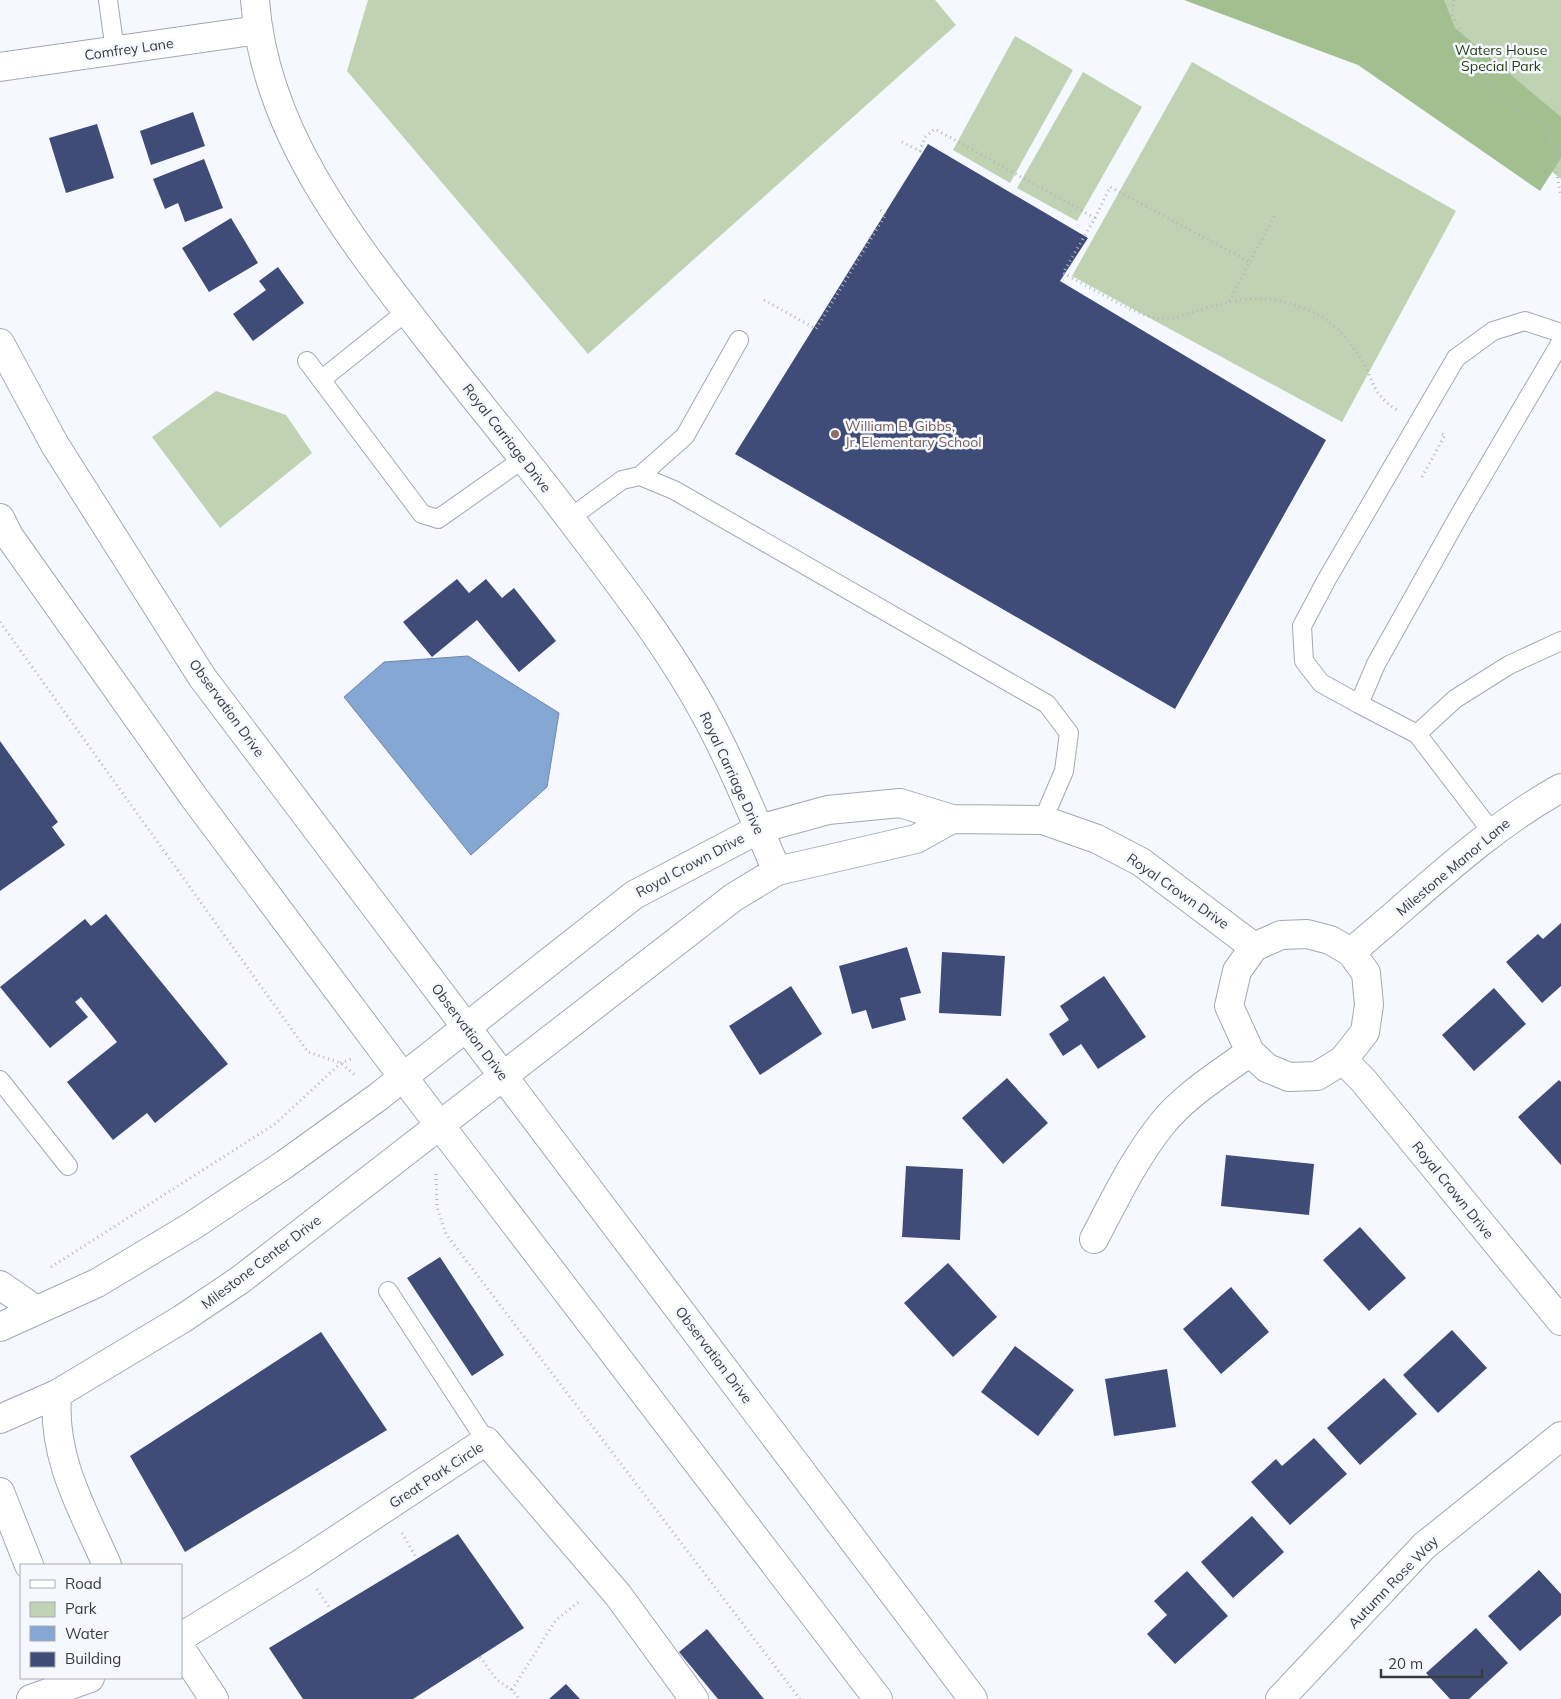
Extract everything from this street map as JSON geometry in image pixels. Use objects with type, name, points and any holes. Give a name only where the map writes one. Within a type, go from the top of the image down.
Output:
[{"type":"street","name":"Royal Carriage Drive","points":[[255,0],[258,30],[276,97],[305,164],[361,252],[570,518],[659,641],[703,711],[777,871]]},
{"type":"street","name":"Comfrey Lane","points":[[0,67],[258,30]]},
{"type":"street","name":"Observation Drive","points":[[0,343],[55,445],[202,677],[973,1699]]},
{"type":"street","points":[[0,518],[9,536],[194,796],[403,1078],[878,1699]]},
{"type":"street","name":"Milestone Manor Lane","points":[[1350,952],[1492,832],[1532,804],[1561,788]]},
{"type":"street","name":"Royal Crown Drive","points":[[467,1027],[634,895],[759,829],[828,810],[900,803],[952,819],[1043,820],[1097,839],[1141,862],[1254,947]]},
{"type":"street","name":"Royal Crown Drive","points":[[503,1076],[734,897],[777,871],[916,839],[952,819]]},
{"type":"street","points":[[1307,934],[1330,940],[1350,952],[1366,973],[1369,1005],[1365,1032],[1344,1060],[1317,1076],[1289,1077],[1267,1068],[1250,1052],[1229,1006],[1237,971],[1254,947],[1281,935],[1307,934]]},
{"type":"street","points":[[0,1327],[97,1283],[192,1226],[285,1164],[378,1097],[467,1027]]},
{"type":"street","points":[[1094,1239],[1134,1163],[1163,1122],[1206,1084],[1250,1052]]},
{"type":"street","name":"Royal Crown Drive","points":[[1344,1060],[1363,1080],[1561,1321]]},
{"type":"street","name":"Milestone Center Drive","points":[[0,1418],[57,1394],[182,1319],[240,1280],[503,1076]]},
{"type":"street","points":[[0,1285],[36,1310]]},
{"type":"street","points":[[57,1394],[55,1416],[57,1438],[65,1471],[107,1564]]},
{"type":"street","name":"Autumn Rose Way","points":[[1280,1699],[1424,1546],[1561,1436]]},
{"type":"street","name":"Great Park Circle","points":[[182,1636],[300,1564],[486,1441],[605,1580],[694,1699]]},
{"type":"street","points":[[0,1492],[30,1564]]},
{"type":"street","points":[[182,1651],[214,1699]]},
{"type":"street","points":[[34,1699],[79,1680]]},
{"type":"lane","points":[[108,0],[115,51]]},
{"type":"lane","points":[[321,380],[407,311]]},
{"type":"lane","points":[[1492,832],[1418,734],[1321,683],[1304,661],[1302,626],[1327,579],[1456,358],[1493,330],[1526,321],[1561,333]]},
{"type":"lane","points":[[570,518],[622,480],[640,476],[685,436],[739,340]]},
{"type":"lane","points":[[1359,704],[1376,664],[1427,572],[1561,342]]},
{"type":"lane","points":[[307,361],[422,514],[438,519],[523,458]]},
{"type":"lane","points":[[640,476],[674,490],[1047,704],[1069,733],[1064,771],[1043,820]]},
{"type":"lane","points":[[1418,734],[1463,694],[1509,665],[1561,641]]},
{"type":"lane","points":[[0,1080],[68,1166]]},
{"type":"lane","points":[[388,1291],[486,1441]]},
{"type":"path","points":[[1454,0],[1452,15],[1497,99],[1548,126],[1561,197]]},
{"type":"path","points":[[902,142],[920,151],[925,137],[935,129],[1095,218]]},
{"type":"path","points":[[1250,262],[1110,188],[1064,272],[1144,314],[1161,319],[1244,298],[1282,300],[1312,311],[1336,328],[1360,356],[1381,399],[1445,435],[1422,477]]},
{"type":"path","points":[[764,300],[816,329],[886,214],[880,210]]},
{"type":"path","points":[[1228,301],[1275,215]]},
{"type":"path","points":[[0,622],[308,1052],[341,1063],[378,1097]]},
{"type":"path","points":[[45,1271],[275,1124],[341,1063],[349,1060],[375,1039]]},
{"type":"path","points":[[414,1144],[437,1175],[437,1207],[446,1234],[800,1699]]},
{"type":"path","points":[[512,1690],[555,1621],[605,1580]]},
{"type":"path","points":[[480,1657],[497,1680],[512,1690],[519,1699]]},
{"type":"green space","points":[[368,0],[935,0],[956,25],[588,354],[347,71]]},
{"type":"green space","points":[[1184,0],[1444,0],[1455,28],[1561,117],[1561,158],[1540,191],[1358,65]]},
{"type":"green space","name":"Waters House Special Park","points":[[1337,0],[1561,0],[1561,179]]},
{"type":"green space","points":[[1015,36],[1073,70],[1010,183],[953,150]]},
{"type":"green space","points":[[1192,62],[1456,211],[1342,422],[1072,276]]},
{"type":"green space","points":[[1083,72],[1142,107],[1077,221],[1017,188]]},
{"type":"green space","points":[[216,391],[286,415],[312,453],[220,528],[152,437]]},
{"type":"water","points":[[468,656],[559,713],[547,787],[471,855],[344,697],[384,662]]},
{"type":"building","points":[[193,112],[205,146],[151,165],[140,131]]},
{"type":"building","points":[[97,124],[114,178],[66,193],[49,138]]},
{"type":"building","points":[[928,144],[1088,238],[1060,281],[1326,440],[1175,709],[735,454]]},
{"type":"building","points":[[204,159],[223,208],[185,222],[178,203],[165,209],[153,179]]},
{"type":"building","points":[[231,218],[258,263],[209,292],[182,248]]},
{"type":"building","points":[[278,267],[304,303],[253,341],[233,314],[266,290],[259,281]]},
{"type":"building","points":[[457,579],[469,593],[486,579],[502,598],[514,588],[556,641],[519,672],[477,620],[432,657],[403,622]]},
{"type":"building","points":[[0,741],[58,822],[52,827],[65,845],[0,891]]},
{"type":"building","points":[[106,914],[228,1064],[155,1123],[147,1113],[113,1140],[67,1082],[117,1042],[81,997],[75,1002],[88,1017],[50,1048],[0,987],[85,919],[91,926]]},
{"type":"building","points":[[1561,923],[1561,986],[1542,1003],[1506,962],[1538,934],[1543,939]]},
{"type":"building","points":[[907,947],[921,993],[900,998],[906,1020],[872,1029],[866,1010],[852,1014],[839,966]]},
{"type":"building","points":[[942,952],[1005,956],[1001,1016],[939,1013]]},
{"type":"building","points":[[1104,976],[1146,1037],[1098,1069],[1081,1044],[1063,1056],[1049,1034],[1069,1020],[1060,1006]]},
{"type":"building","points":[[791,986],[822,1034],[760,1075],[729,1026]]},
{"type":"building","points":[[1494,988],[1526,1024],[1474,1071],[1442,1035]]},
{"type":"building","points":[[1007,1078],[1048,1123],[1003,1164],[962,1118]]},
{"type":"building","points":[[1559,1080],[1561,1082],[1561,1165],[1518,1117]]},
{"type":"building","points":[[1226,1155],[1314,1164],[1309,1215],[1221,1206]]},
{"type":"building","points":[[906,1166],[963,1169],[960,1240],[902,1237]]},
{"type":"building","points":[[1360,1227],[1406,1278],[1369,1311],[1323,1260]]},
{"type":"building","points":[[440,1257],[504,1355],[472,1376],[407,1278]]},
{"type":"building","points":[[948,1263],[997,1317],[953,1357],[904,1303]]},
{"type":"building","points":[[1231,1287],[1269,1332],[1221,1374],[1183,1329]]},
{"type":"building","points":[[1452,1330],[1487,1368],[1438,1413],[1403,1375]]},
{"type":"building","points":[[321,1332],[387,1430],[185,1552],[130,1456]]},
{"type":"building","points":[[1015,1346],[1074,1390],[1038,1436],[981,1392]]},
{"type":"building","points":[[1167,1369],[1176,1427],[1114,1436],[1105,1379]]},
{"type":"building","points":[[1384,1378],[1417,1414],[1360,1465],[1327,1428]]},
{"type":"building","points":[[1314,1438],[1347,1474],[1290,1525],[1251,1482],[1276,1459],[1282,1466]]},
{"type":"building","points":[[1252,1516],[1284,1552],[1233,1598],[1201,1562]]},
{"type":"building","points":[[458,1534],[524,1628],[413,1699],[303,1699],[269,1648]]},
{"type":"building","points":[[1539,1570],[1561,1594],[1561,1615],[1520,1651],[1488,1616]]},
{"type":"building","points":[[1187,1571],[1228,1616],[1175,1664],[1147,1634],[1167,1615],[1154,1601]]},
{"type":"building","points":[[1476,1628],[1508,1663],[1469,1699],[1450,1699],[1426,1673]]},
{"type":"building","points":[[707,1629],[764,1699],[718,1699],[679,1652]]},
{"type":"building","points":[[566,1684],[580,1699],[549,1699]]},
{"type":"place","name":"William B. Gibbs, Jr. Elementary School","points":[[835,434]]}]
